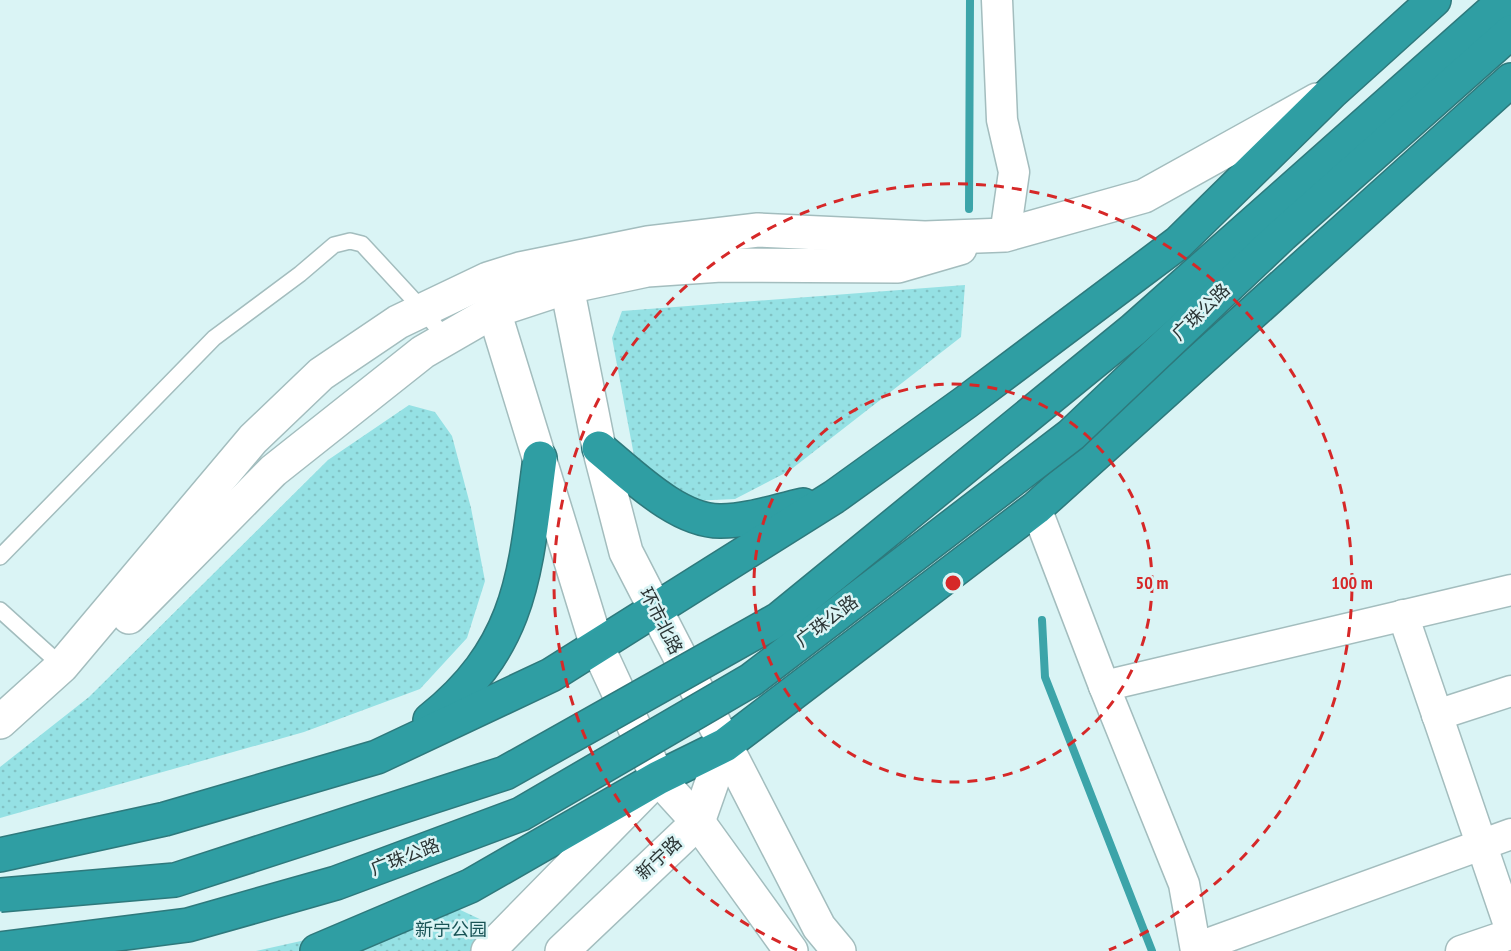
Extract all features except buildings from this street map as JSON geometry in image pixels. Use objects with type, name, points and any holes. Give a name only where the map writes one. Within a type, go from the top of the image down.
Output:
[{"type":"highway","points":[[0,855],[165,819],[377,758],[551,675],[834,497],[966,402],[1178,243],[1332,92],[1434,0]]},
{"type":"highway","name":"广珠公路","points":[[0,895],[176,880],[505,773],[779,619],[1132,330],[1505,0]]},
{"type":"highway","name":"广珠公路","points":[[0,949],[188,925],[336,883],[521,814],[750,680],[1071,435],[1282,235],[1511,32]]},
{"type":"highway","name":"广珠公路","points":[[317,951],[470,886],[658,778],[725,745],[1036,508],[1511,80]]},
{"type":"highway","points":[[599,448],[655,494],[686,514],[718,522],[750,518],[834,497]]},
{"type":"highway","points":[[377,758],[432,719],[465,690],[506,631],[524,579],[540,458]]},
{"type":"street","points":[[997,0],[1002,120],[1014,172],[1005,235]]},
{"type":"street","points":[[0,722],[62,666],[130,616],[273,471],[423,352],[561,275],[648,243],[758,230],[925,238],[1005,235],[1144,196],[1332,92]]},
{"type":"street","points":[[62,666],[253,439],[321,374],[398,322],[488,279],[520,269],[561,275]]},
{"type":"street","name":"环市北路","points":[[561,275],[599,448],[626,552],[819,927],[839,951]]},
{"type":"street","points":[[488,279],[494,311],[597,646],[658,778],[698,822],[791,951]]},
{"type":"street","points":[[1036,508],[1104,686],[1184,884],[1196,950],[1481,843],[1511,834]]},
{"type":"street","points":[[1104,686],[1511,590]]},
{"type":"street","points":[[1403,615],[1511,932],[1461,951]]},
{"type":"street","points":[[1437,715],[1511,691]]},
{"type":"street","name":"新宁路","points":[[562,951],[698,822],[725,745]]},
{"type":"street","points":[[488,951],[658,778]]},
{"type":"lane","points":[[0,557],[214,338],[300,274],[334,245],[350,241],[362,244],[423,310],[446,339]]},
{"type":"lane","points":[[0,610],[62,666]]},
{"type":"green space","points":[[965,285],[961,337],[789,471],[735,499],[690,501],[635,461],[612,338],[622,311]]},
{"type":"green space","points":[[409,405],[435,412],[452,436],[471,508],[485,581],[467,638],[420,689],[304,732],[0,818],[0,767],[89,697],[328,460]]},
{"type":"green space","name":"新宁公园","points":[[454,907],[486,922],[485,951],[256,951]]},
{"type":"waterway","points":[[969,209],[970,0]]},
{"type":"waterway","points":[[1042,620],[1045,677],[1152,951]]}]
